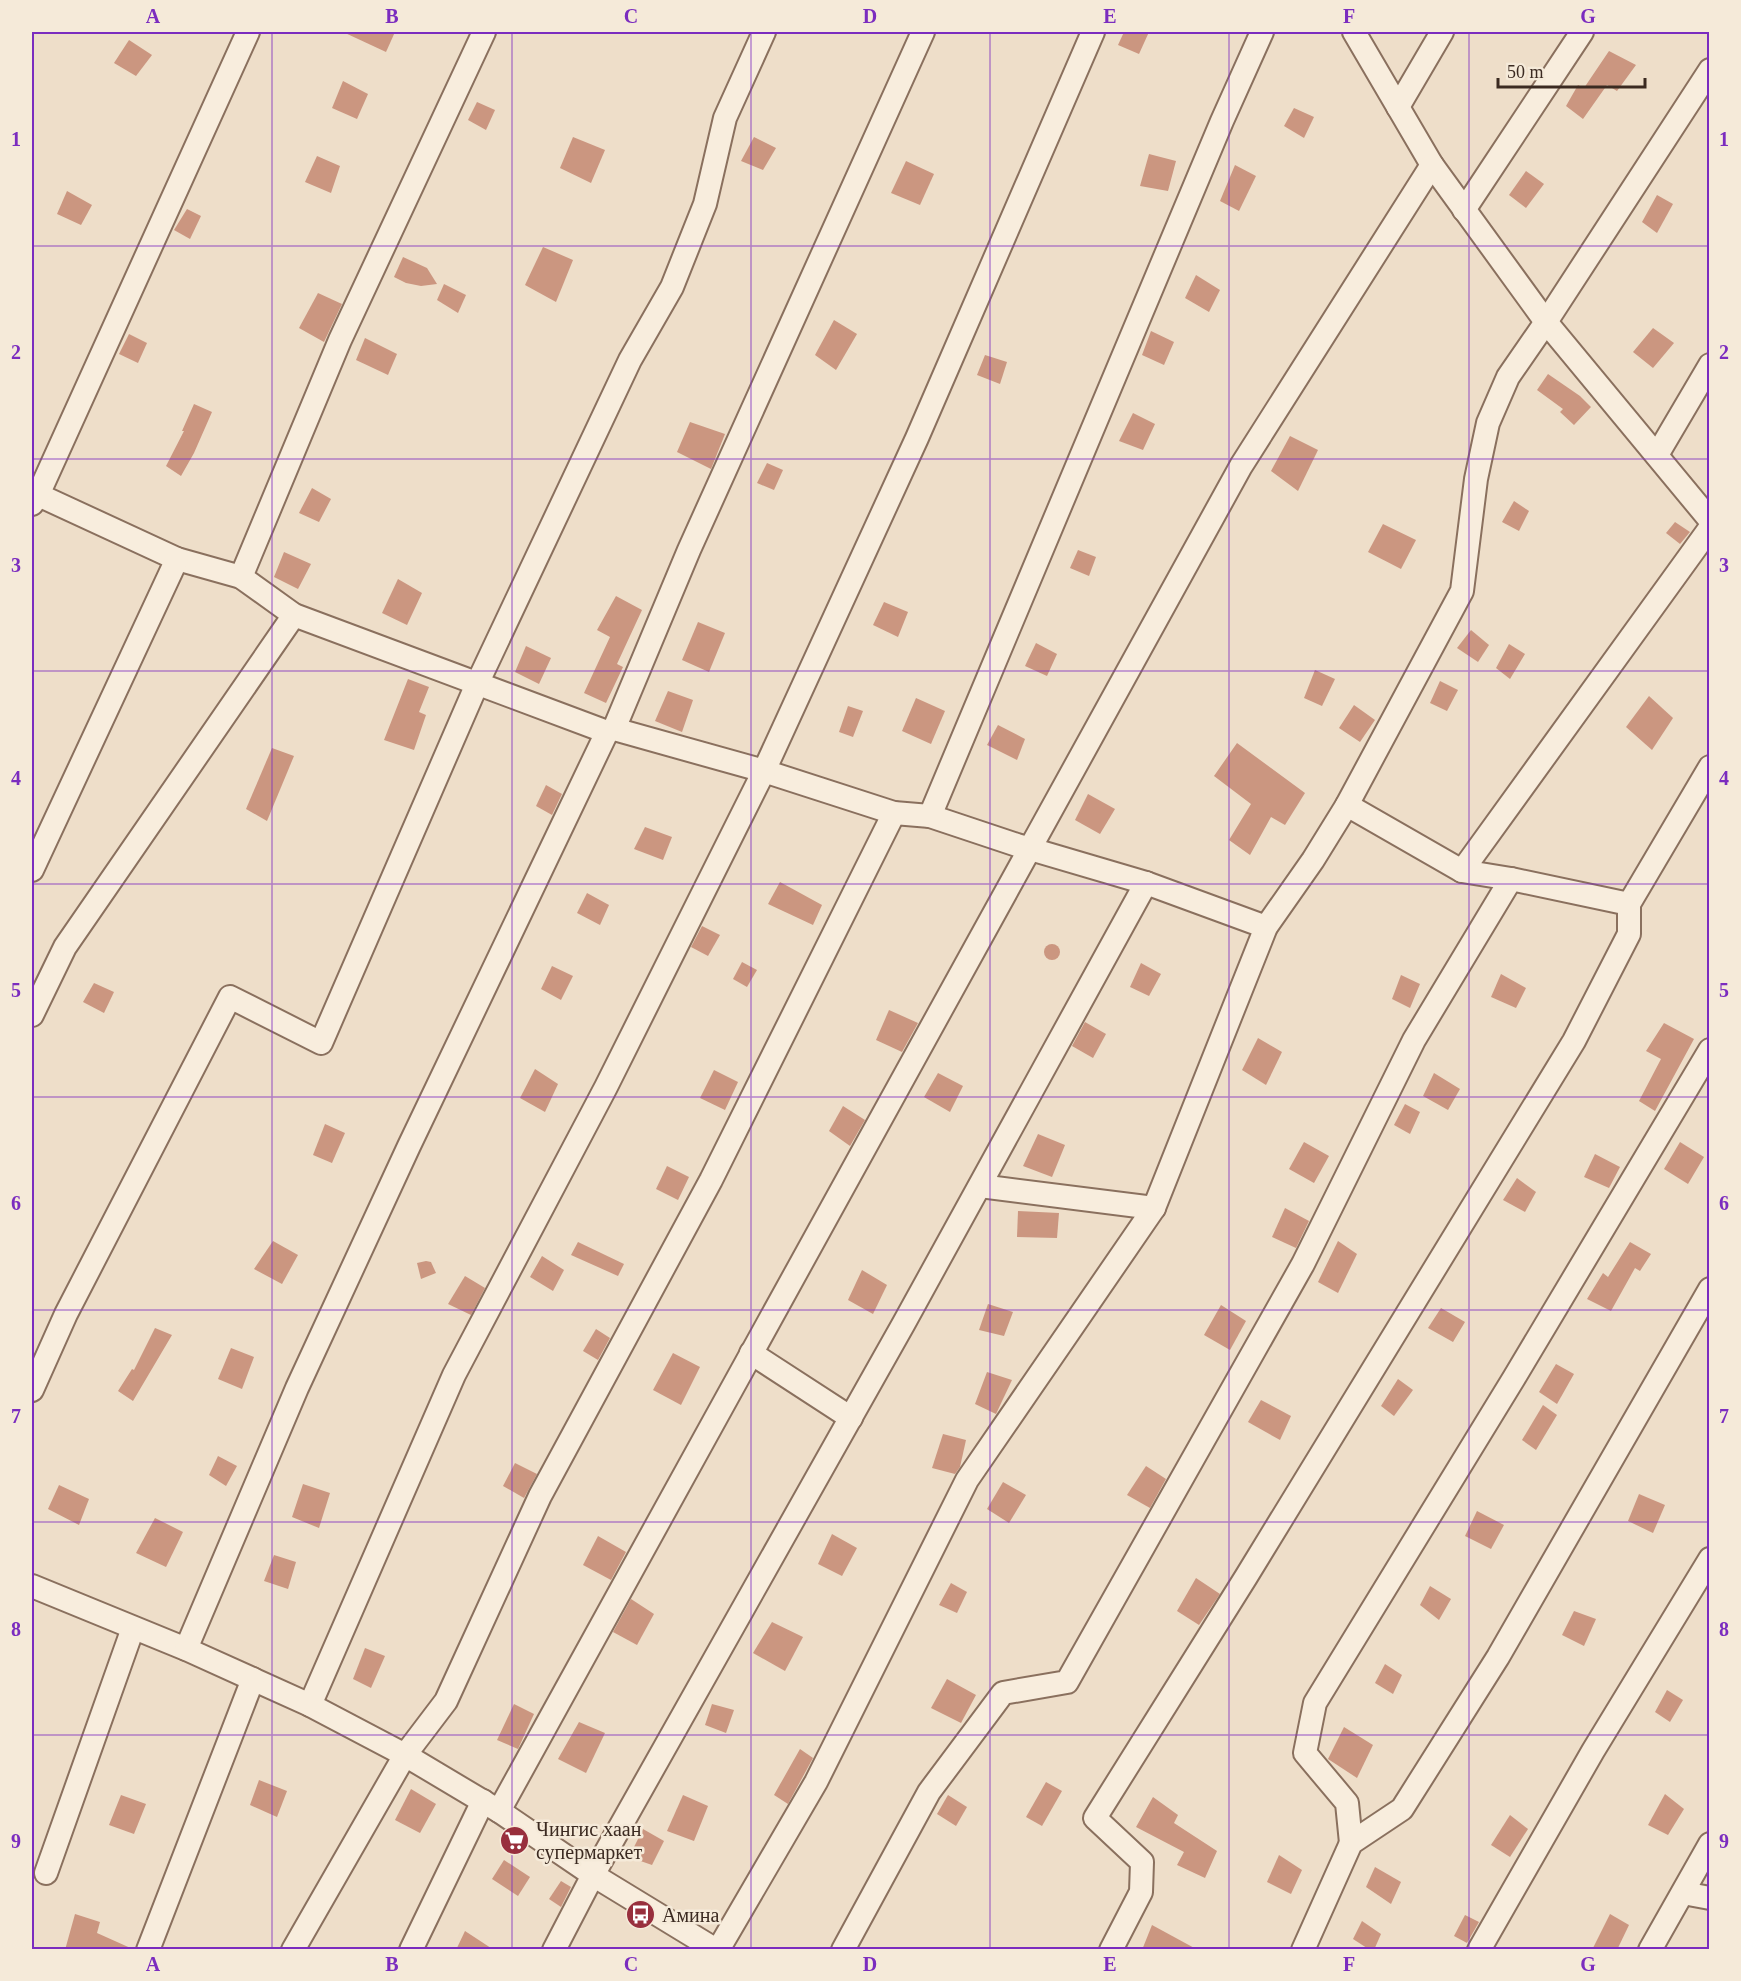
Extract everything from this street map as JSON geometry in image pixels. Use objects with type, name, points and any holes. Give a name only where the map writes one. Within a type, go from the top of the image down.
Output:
[{"type":"street","points":[[248,32],[34,497],[177,559],[241,577],[294,615],[477,684],[611,730],[764,771],[894,813],[930,816],[1146,883],[1266,927]]},
{"type":"street","points":[[241,577],[340,340],[484,32]]},
{"type":"street","points":[[32,1390],[66,1314],[230,997],[321,1043],[477,684],[630,360],[672,287],[705,204],[725,118],[764,32]]},
{"type":"street","points":[[186,1649],[302,1377],[409,1146],[611,730],[689,550],[923,32]]},
{"type":"street","points":[[310,1705],[453,1375],[606,1087],[764,771],[916,438],[1093,32]]},
{"type":"street","points":[[930,816],[1222,121],[1262,32]]},
{"type":"street","points":[[1354,32],[1432,165],[1464,210],[1546,322],[1710,520]]},
{"type":"street","points":[[1398,107],[1442,32]]},
{"type":"street","points":[[1464,210],[1582,32]]},
{"type":"street","points":[[32,1586],[253,1679],[310,1705],[405,1755],[491,1806],[592,1875],[717,1950],[816,1782],[967,1480],[1154,1208],[1266,927],[1313,860],[1347,805],[1462,591],[1476,479],[1488,423],[1508,377],[1710,70]]},
{"type":"street","points":[[411,1950],[751,1353],[1241,466],[1432,165]]},
{"type":"street","points":[[1657,455],[1710,365]]},
{"type":"street","points":[[1462,871],[1710,528]]},
{"type":"street","points":[[32,870],[177,559]]},
{"type":"street","points":[[32,1015],[64,946],[294,615]]},
{"type":"street","points":[[1111,1950],[1141,1892],[1142,1862],[1095,1818],[1246,1577],[1574,1041],[1629,934],[1629,904],[1710,767]]},
{"type":"street","points":[[1347,805],[1462,871],[1629,904]]},
{"type":"street","points":[[292,1950],[405,1755],[446,1701],[540,1496],[711,1180],[894,813]]},
{"type":"street","points":[[843,1950],[929,1792],[1003,1693],[1067,1682],[1303,1264],[1414,1040],[1511,879]]},
{"type":"street","points":[[554,1950],[592,1875],[980,1186],[1146,883]]},
{"type":"street","points":[[1304,1950],[1351,1844],[1347,1803],[1305,1753],[1315,1704],[1508,1389],[1710,1050]]},
{"type":"street","points":[[980,1186],[1154,1208]]},
{"type":"street","points":[[1351,1844],[1402,1809],[1498,1657],[1710,1288]]},
{"type":"street","points":[[751,1353],[850,1418]]},
{"type":"street","points":[[1479,1950],[1593,1751],[1710,1560]]},
{"type":"street","points":[[46,1873],[133,1628]]},
{"type":"street","points":[[148,1950],[253,1679]]},
{"type":"street","points":[[1650,1950],[1710,1844]]},
{"type":"street","points":[[1683,1893],[1710,1898]]},
{"type":"building","points":[[343,32],[395,32],[386,52]]},
{"type":"building","points":[[1124,32],[1149,32],[1139,54],[1118,45]]},
{"type":"building","points":[[129,40],[152,55],[136,76],[114,63]]},
{"type":"building","points":[[1609,51],[1636,65],[1617,91],[1607,85],[1583,119],[1566,106],[1578,85],[1584,88]]},
{"type":"building","points":[[343,81],[368,94],[357,119],[332,108]]},
{"type":"building","points":[[477,102],[495,110],[486,130],[468,120]]},
{"type":"building","points":[[1294,108],[1314,117],[1304,138],[1284,126]]},
{"type":"building","points":[[573,137],[605,150],[591,183],[560,168]]},
{"type":"building","points":[[754,137],[776,148],[763,170],[741,161]]},
{"type":"building","points":[[1149,154],[1176,161],[1168,191],[1140,186]]},
{"type":"building","points":[[317,156],[340,166],[331,193],[305,182]]},
{"type":"building","points":[[906,161],[934,174],[920,205],[891,193]]},
{"type":"building","points":[[1235,165],[1256,176],[1239,211],[1220,201]]},
{"type":"building","points":[[1526,171],[1544,184],[1526,208],[1509,195]]},
{"type":"building","points":[[67,191],[92,205],[81,225],[57,214]]},
{"type":"building","points":[[1657,195],[1673,204],[1657,233],[1642,222]]},
{"type":"building","points":[[187,209],[201,216],[190,239],[174,230]]},
{"type":"building","points":[[543,247],[573,260],[556,302],[525,285]]},
{"type":"building","points":[[403,257],[427,268],[437,284],[421,286],[406,283],[394,277]]},
{"type":"building","points":[[1196,275],[1220,290],[1209,312],[1185,298]]},
{"type":"building","points":[[444,284],[466,295],[458,313],[437,300]]},
{"type":"building","points":[[318,293],[342,304],[324,342],[299,328]]},
{"type":"building","points":[[834,320],[857,334],[836,370],[815,355]]},
{"type":"building","points":[[1653,328],[1674,343],[1653,368],[1633,352]]},
{"type":"building","points":[[1151,331],[1174,342],[1164,365],[1142,355]]},
{"type":"building","points":[[129,334],[147,343],[138,363],[119,354]]},
{"type":"building","points":[[365,338],[397,354],[388,375],[356,360]]},
{"type":"building","points":[[985,355],[1007,362],[1000,384],[977,375]]},
{"type":"building","points":[[1548,374],[1580,396],[1591,407],[1574,425],[1560,412],[1563,409],[1537,390]]},
{"type":"building","points":[[194,404],[212,412],[181,476],[166,466],[184,431],[182,431]]},
{"type":"building","points":[[1133,413],[1155,424],[1143,450],[1119,441]]},
{"type":"building","points":[[690,422],[725,434],[711,469],[677,452]]},
{"type":"building","points":[[1290,436],[1318,450],[1298,491],[1271,471]]},
{"type":"building","points":[[767,463],[783,470],[774,490],[757,483]]},
{"type":"building","points":[[312,488],[331,499],[319,522],[299,513]]},
{"type":"building","points":[[1514,501],[1529,511],[1519,531],[1502,522]]},
{"type":"building","points":[[1675,522],[1690,532],[1680,544],[1666,533]]},
{"type":"building","points":[[1383,524],[1416,540],[1401,569],[1368,552]]},
{"type":"building","points":[[1078,550],[1096,557],[1089,576],[1070,568]]},
{"type":"building","points":[[284,552],[311,564],[298,589],[274,577]]},
{"type":"building","points":[[398,579],[422,593],[407,625],[382,613]]},
{"type":"building","points":[[616,596],[642,610],[617,664],[623,667],[606,703],[584,693],[610,637],[597,630]]},
{"type":"building","points":[[884,602],[908,612],[898,637],[873,625]]},
{"type":"building","points":[[698,622],[725,633],[709,672],[682,660]]},
{"type":"building","points":[[1471,630],[1489,645],[1478,662],[1457,648]]},
{"type":"building","points":[[1036,643],[1057,654],[1047,676],[1025,666]]},
{"type":"building","points":[[1509,644],[1525,654],[1510,679],[1496,668]]},
{"type":"building","points":[[526,646],[551,658],[539,684],[515,672]]},
{"type":"building","points":[[1315,670],[1335,679],[1322,706],[1304,698]]},
{"type":"building","points":[[408,679],[429,687],[419,712],[426,715],[414,750],[384,740]]},
{"type":"building","points":[[1440,681],[1458,690],[1447,711],[1430,703]]},
{"type":"building","points":[[668,691],[693,700],[682,732],[655,721]]},
{"type":"building","points":[[1649,696],[1673,718],[1652,750],[1626,727]]},
{"type":"building","points":[[916,698],[945,711],[931,744],[902,731]]},
{"type":"building","points":[[1354,705],[1375,720],[1360,742],[1339,728]]},
{"type":"building","points":[[848,706],[863,711],[853,737],[839,732]]},
{"type":"building","points":[[998,725],[1025,739],[1017,760],[987,745]]},
{"type":"building","points":[[1237,743],[1305,793],[1285,825],[1271,817],[1250,855],[1229,840],[1251,804],[1214,776]]},
{"type":"building","points":[[272,748],[294,756],[267,821],[246,809]]},
{"type":"building","points":[[546,785],[562,794],[552,815],[536,806]]},
{"type":"building","points":[[1088,794],[1115,809],[1100,834],[1075,820]]},
{"type":"building","points":[[645,827],[672,837],[663,860],[634,849]]},
{"type":"building","points":[[780,882],[822,905],[813,925],[768,904]]},
{"type":"building","points":[[587,893],[609,905],[600,925],[577,913]]},
{"type":"building","points":[[702,926],[720,935],[708,956],[691,947]]},
{"type":"building","points":[[1049,944],[1055,944],[1060,952],[1058,958],[1049,960],[1044,955],[1044,949]]},
{"type":"building","points":[[742,962],[757,970],[747,987],[733,979]]},
{"type":"building","points":[[1141,963],[1161,974],[1149,996],[1130,987]]},
{"type":"building","points":[[552,966],[573,976],[561,1000],[541,989]]},
{"type":"building","points":[[1501,974],[1526,988],[1516,1008],[1491,997]]},
{"type":"building","points":[[1401,975],[1420,984],[1410,1008],[1392,999]]},
{"type":"building","points":[[94,983],[114,992],[104,1013],[83,1002]]},
{"type":"building","points":[[889,1010],[918,1023],[902,1052],[876,1040]]},
{"type":"building","points":[[1085,1022],[1106,1034],[1093,1058],[1072,1046]]},
{"type":"building","points":[[1664,1023],[1694,1039],[1655,1111],[1639,1101],[1661,1059],[1646,1051]]},
{"type":"building","points":[[1258,1038],[1282,1052],[1266,1085],[1242,1070]]},
{"type":"building","points":[[535,1069],[558,1084],[545,1112],[520,1098]]},
{"type":"building","points":[[714,1070],[738,1082],[725,1110],[700,1098]]},
{"type":"building","points":[[938,1073],[963,1086],[950,1112],[924,1097]]},
{"type":"building","points":[[1434,1073],[1460,1089],[1448,1110],[1423,1096]]},
{"type":"building","points":[[1405,1104],[1420,1112],[1410,1134],[1394,1125]]},
{"type":"building","points":[[843,1106],[865,1120],[850,1146],[829,1131]]},
{"type":"building","points":[[325,1124],[345,1133],[332,1163],[313,1155]]},
{"type":"building","points":[[1038,1134],[1065,1145],[1052,1177],[1023,1166]]},
{"type":"building","points":[[1304,1142],[1329,1156],[1314,1183],[1289,1169]]},
{"type":"building","points":[[1680,1142],[1704,1157],[1688,1184],[1664,1169]]},
{"type":"building","points":[[1595,1154],[1620,1167],[1609,1188],[1584,1177]]},
{"type":"building","points":[[667,1166],[689,1177],[678,1200],[656,1189]]},
{"type":"building","points":[[1517,1178],[1536,1192],[1525,1212],[1503,1200]]},
{"type":"building","points":[[1285,1208],[1309,1221],[1296,1248],[1272,1237]]},
{"type":"building","points":[[1018,1211],[1059,1213],[1057,1238],[1017,1237]]},
{"type":"building","points":[[273,1241],[298,1255],[282,1284],[254,1269]]},
{"type":"building","points":[[1338,1241],[1357,1254],[1338,1293],[1318,1282]]},
{"type":"building","points":[[578,1242],[624,1264],[618,1276],[571,1255]]},
{"type":"building","points":[[1630,1242],[1651,1254],[1640,1271],[1635,1268],[1611,1311],[1587,1299],[1603,1273],[1608,1277]]},
{"type":"building","points":[[542,1256],[564,1270],[553,1291],[530,1277]]},
{"type":"building","points":[[431,1262],[436,1273],[421,1279],[417,1263]]},
{"type":"building","points":[[862,1270],[887,1285],[873,1314],[848,1300]]},
{"type":"building","points":[[465,1276],[485,1288],[471,1315],[448,1304]]},
{"type":"building","points":[[988,1304],[1013,1312],[1004,1336],[979,1330]]},
{"type":"building","points":[[1221,1305],[1246,1321],[1230,1350],[1204,1335]]},
{"type":"building","points":[[1441,1308],[1465,1322],[1453,1342],[1428,1328]]},
{"type":"building","points":[[155,1328],[172,1335],[133,1401],[118,1391],[132,1369],[134,1370]]},
{"type":"building","points":[[596,1329],[610,1338],[598,1360],[583,1351]]},
{"type":"building","points":[[231,1348],[254,1357],[242,1389],[218,1379]]},
{"type":"building","points":[[673,1353],[700,1367],[681,1405],[653,1390]]},
{"type":"building","points":[[1556,1364],[1574,1374],[1557,1404],[1539,1392]]},
{"type":"building","points":[[987,1372],[1012,1380],[996,1414],[975,1404]]},
{"type":"building","points":[[1398,1379],[1413,1390],[1394,1416],[1381,1406]]},
{"type":"building","points":[[1261,1400],[1291,1416],[1280,1440],[1248,1422]]},
{"type":"building","points":[[1543,1405],[1557,1415],[1536,1450],[1522,1440]]},
{"type":"building","points":[[943,1434],[966,1440],[960,1467],[955,1474],[932,1468]]},
{"type":"building","points":[[218,1456],[237,1466],[226,1486],[209,1475]]},
{"type":"building","points":[[515,1463],[537,1474],[524,1498],[503,1486]]},
{"type":"building","points":[[1146,1466],[1166,1479],[1150,1508],[1127,1495]]},
{"type":"building","points":[[1003,1482],[1026,1495],[1009,1523],[987,1509]]},
{"type":"building","points":[[303,1484],[330,1493],[319,1528],[292,1517]]},
{"type":"building","points":[[59,1485],[89,1499],[79,1525],[48,1509]]},
{"type":"building","points":[[1639,1494],[1665,1505],[1653,1533],[1628,1521]]},
{"type":"building","points":[[1477,1511],[1504,1525],[1491,1549],[1465,1536]]},
{"type":"building","points":[[155,1518],[183,1532],[166,1567],[136,1553]]},
{"type":"building","points":[[832,1534],[857,1548],[842,1576],[818,1564]]},
{"type":"building","points":[[598,1536],[626,1552],[611,1580],[583,1565]]},
{"type":"building","points":[[274,1555],[296,1562],[288,1589],[264,1581]]},
{"type":"building","points":[[1196,1578],[1220,1594],[1199,1625],[1177,1611]]},
{"type":"building","points":[[951,1583],[967,1592],[957,1613],[939,1605]]},
{"type":"building","points":[[1430,1586],[1451,1599],[1439,1620],[1420,1605]]},
{"type":"building","points":[[631,1599],[654,1614],[637,1645],[613,1632]]},
{"type":"building","points":[[1574,1611],[1596,1619],[1584,1646],[1562,1635]]},
{"type":"building","points":[[772,1622],[803,1637],[785,1671],[753,1653]]},
{"type":"building","points":[[365,1648],[385,1656],[371,1688],[353,1679]]},
{"type":"building","points":[[1385,1664],[1402,1675],[1393,1694],[1375,1683]]},
{"type":"building","points":[[947,1679],[976,1695],[961,1723],[931,1708]]},
{"type":"building","points":[[1667,1690],[1683,1700],[1670,1722],[1655,1712]]},
{"type":"building","points":[[514,1704],[534,1714],[518,1749],[497,1740]]},
{"type":"building","points":[[712,1704],[734,1710],[726,1733],[705,1725]]},
{"type":"building","points":[[579,1722],[605,1733],[586,1773],[558,1759]]},
{"type":"building","points":[[1344,1727],[1373,1745],[1357,1778],[1328,1759]]},
{"type":"building","points":[[800,1749],[813,1758],[788,1804],[774,1795]]},
{"type":"building","points":[[259,1780],[287,1791],[277,1817],[250,1805]]},
{"type":"building","points":[[1046,1782],[1062,1791],[1042,1826],[1026,1817]]},
{"type":"building","points":[[411,1789],[436,1804],[420,1833],[395,1820]]},
{"type":"building","points":[[1665,1794],[1684,1809],[1668,1835],[1648,1825]]},
{"type":"building","points":[[121,1795],[146,1804],[134,1834],[109,1825]]},
{"type":"building","points":[[683,1795],[708,1806],[694,1841],[667,1831]]},
{"type":"building","points":[[948,1795],[967,1807],[956,1826],[937,1814]]},
{"type":"building","points":[[1153,1797],[1178,1815],[1174,1823],[1217,1851],[1205,1878],[1177,1865],[1184,1852],[1136,1827]]},
{"type":"building","points":[[1510,1815],[1528,1829],[1510,1857],[1491,1845]]},
{"type":"building","points":[[643,1829],[664,1841],[652,1865],[629,1857]]},
{"type":"building","points":[[1279,1855],[1302,1870],[1291,1894],[1267,1882]]},
{"type":"building","points":[[504,1860],[530,1877],[518,1896],[492,1879]]},
{"type":"building","points":[[1375,1867],[1401,1882],[1391,1904],[1366,1887]]},
{"type":"building","points":[[561,1881],[571,1887],[561,1907],[549,1899]]},
{"type":"building","points":[[75,1914],[100,1922],[97,1933],[135,1950],[65,1950]]},
{"type":"building","points":[[1610,1914],[1629,1925],[1617,1950],[1592,1950]]},
{"type":"building","points":[[1465,1915],[1479,1922],[1467,1943],[1454,1936]]},
{"type":"building","points":[[1362,1921],[1381,1934],[1374,1950],[1370,1950],[1353,1939]]},
{"type":"building","points":[[1152,1925],[1198,1950],[1142,1950]]},
{"type":"building","points":[[465,1931],[494,1950],[456,1950]]},
{"type":"place","name":"Чингис хаан супермаркет","points":[[515,1841]]},
{"type":"place","name":"Амина","points":[[641,1915]]}]
